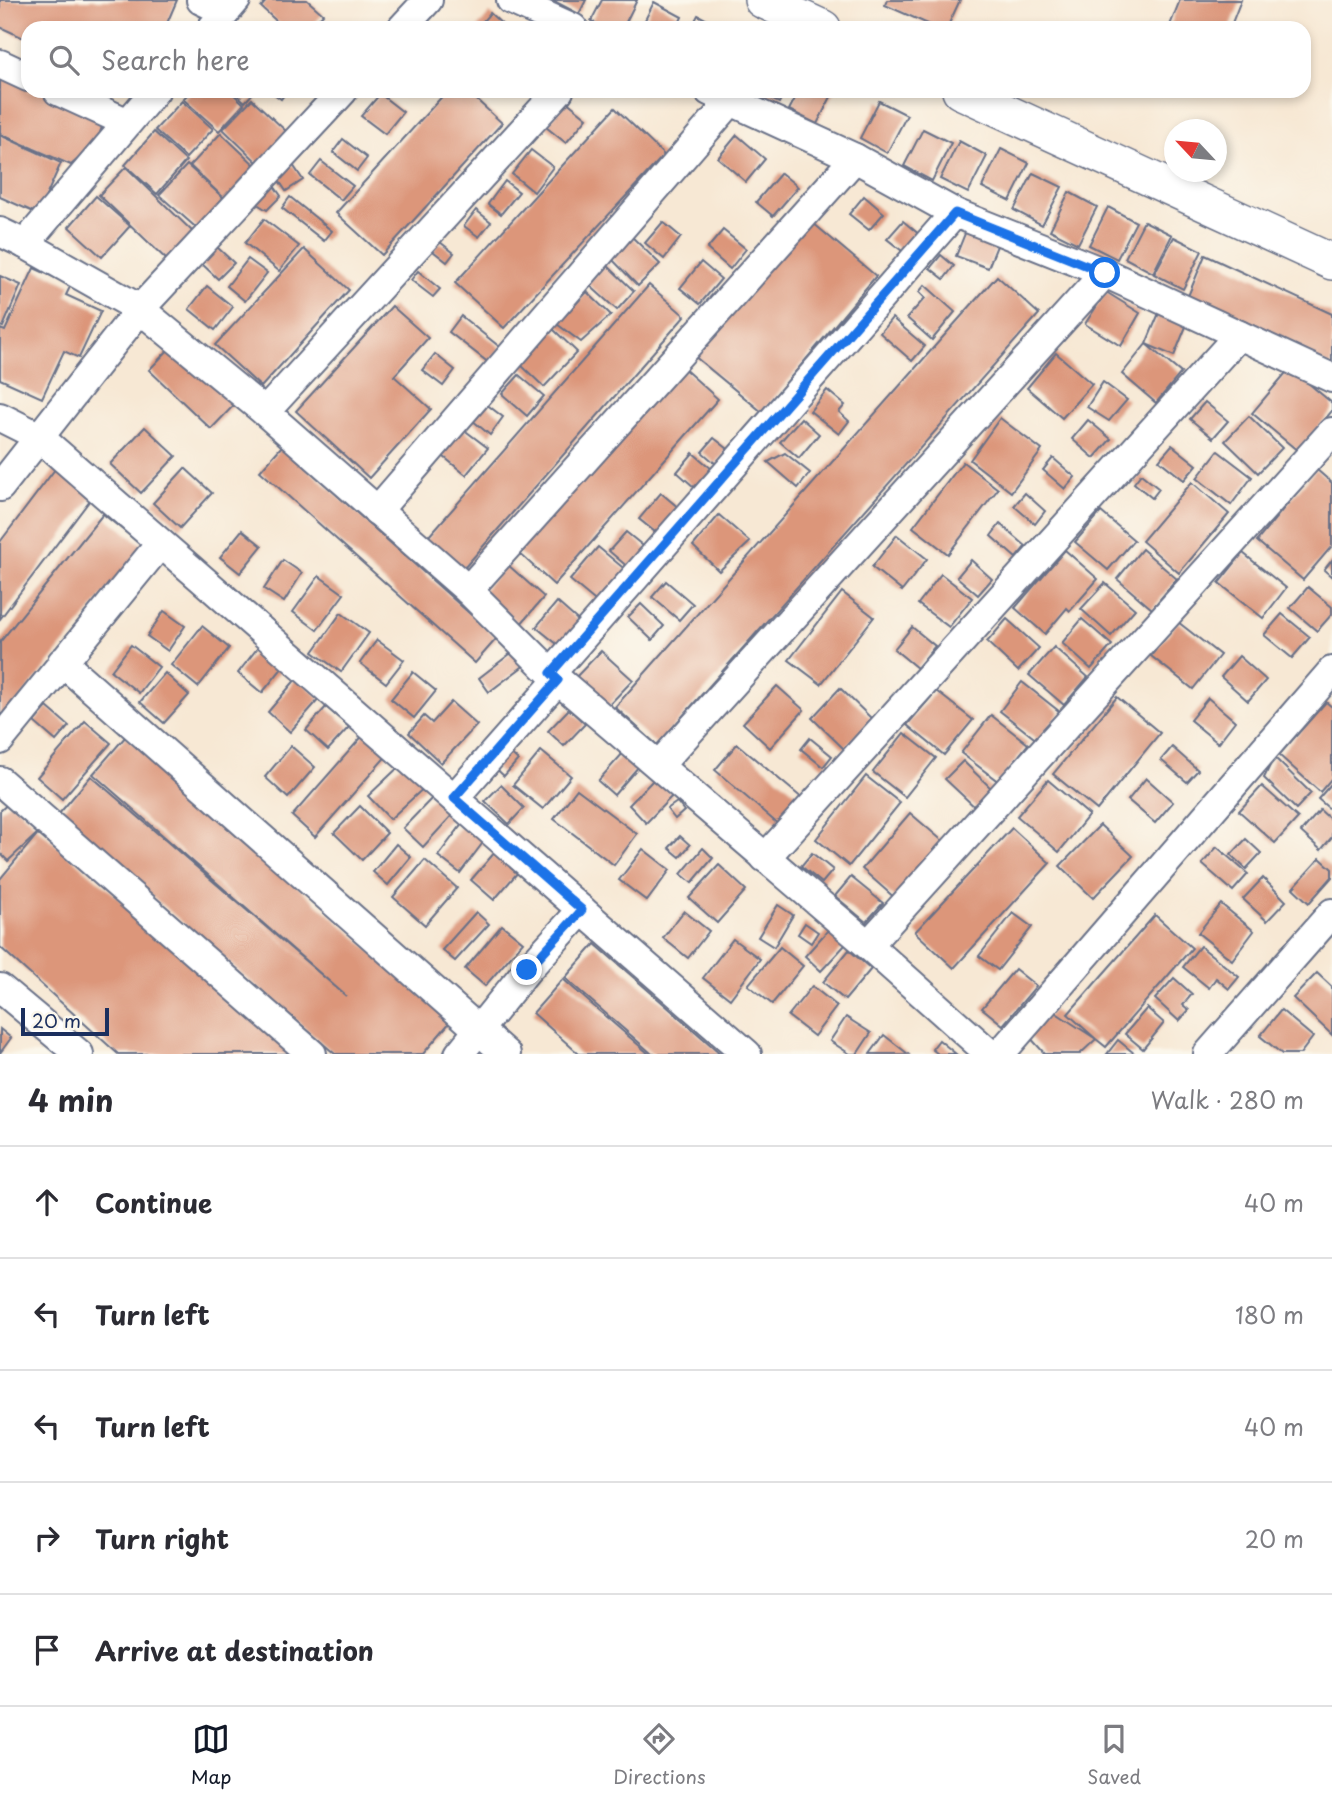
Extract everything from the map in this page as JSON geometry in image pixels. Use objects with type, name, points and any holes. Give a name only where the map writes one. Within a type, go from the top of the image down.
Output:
[{"type":"street","points":[[201,0],[225,13]]},
{"type":"street","points":[[408,21],[428,0]]},
{"type":"street","points":[[511,0],[558,21]]},
{"type":"street","points":[[762,0],[809,15]]},
{"type":"street","points":[[0,64],[21,74]]},
{"type":"street","points":[[74,98],[127,122]]},
{"type":"street","points":[[149,98],[12,238],[139,309],[265,412],[468,590],[554,676],[990,1054]]},
{"type":"street","points":[[0,487],[139,309],[336,98]]},
{"type":"street","points":[[265,412],[553,98]]},
{"type":"street","points":[[377,511],[718,98]]},
{"type":"street","points":[[724,98],[855,158],[955,213],[1105,273],[1332,378]]},
{"type":"street","points":[[975,98],[1332,262]]},
{"type":"street","points":[[468,590],[855,158]]},
{"type":"street","points":[[454,798],[554,676],[955,213]]},
{"type":"street","points":[[659,765],[1105,273]]},
{"type":"street","points":[[765,858],[1239,335]]},
{"type":"street","points":[[0,417],[38,436],[747,1054]]},
{"type":"street","points":[[868,946],[1332,432]]},
{"type":"street","points":[[0,740],[160,544]]},
{"type":"street","points":[[62,662],[506,1054]]},
{"type":"street","points":[[1000,1054],[1332,671]]},
{"type":"street","points":[[0,780],[312,1054]]},
{"type":"street","points":[[459,1054],[527,970],[582,910]]},
{"type":"street","points":[[1208,1054],[1332,913]]},
{"type":"street","points":[[0,988],[79,1054]]},
{"type":"building","points":[[0,0],[177,0],[168,21],[21,21],[21,37],[0,27]]},
{"type":"building","points":[[267,0],[307,0],[323,14],[316,21],[276,21],[261,7]]},
{"type":"building","points":[[552,0],[586,0],[579,14]]},
{"type":"building","points":[[602,0],[637,0],[626,21],[591,21]]},
{"type":"building","points":[[887,0],[960,0],[950,21],[921,21],[885,5]]},
{"type":"building","points":[[1180,0],[1241,0],[1233,21],[1172,21]]},
{"type":"building","points":[[654,2],[682,17],[680,21],[644,21]]},
{"type":"building","points":[[490,13],[499,21],[483,21]]},
{"type":"building","points":[[698,15],[709,21],[695,21]]},
{"type":"building","points":[[0,72],[21,82],[21,98],[61,98],[106,114],[97,142],[71,165],[0,134]]},
{"type":"building","points":[[238,98],[244,104],[219,131],[183,99]]},
{"type":"building","points":[[377,98],[385,98],[403,112],[385,134],[361,116]]},
{"type":"building","points":[[441,98],[475,98],[502,123],[382,255],[336,213]]},
{"type":"building","points":[[769,98],[782,98],[779,103]]},
{"type":"building","points":[[795,98],[830,98],[817,124],[789,110]]},
{"type":"building","points":[[252,99],[288,133],[259,164],[223,129]]},
{"type":"building","points":[[182,101],[213,129],[186,158],[155,130]]},
{"type":"building","points":[[566,101],[587,118],[566,143],[546,127]]},
{"type":"building","points":[[879,101],[907,115],[887,153],[860,138]]},
{"type":"building","points":[[615,108],[664,155],[504,328],[455,283]]},
{"type":"building","points":[[923,129],[951,143],[932,181],[904,166]]},
{"type":"building","points":[[154,132],[186,161],[157,194],[125,165]]},
{"type":"building","points":[[221,133],[258,168],[227,201],[190,166]]},
{"type":"building","points":[[0,135],[61,163],[38,214],[0,197]]},
{"type":"building","points":[[737,135],[765,159],[746,182],[718,158]]},
{"type":"building","points":[[343,139],[367,158],[357,171],[333,152]]},
{"type":"building","points":[[959,141],[987,156],[968,193],[940,179]]},
{"type":"building","points":[[1001,149],[1029,163],[1010,201],[982,187]]},
{"type":"building","points":[[531,150],[553,167],[534,192],[512,174]]},
{"type":"building","points":[[321,161],[353,186],[341,200],[310,175]]},
{"type":"building","points":[[187,165],[227,201],[200,231],[159,195]]},
{"type":"building","points":[[293,165],[303,180],[286,191],[276,176]]},
{"type":"building","points":[[126,167],[194,233],[168,261],[99,195]]},
{"type":"building","points":[[781,173],[798,187],[773,216],[756,202]]},
{"type":"building","points":[[1033,173],[1062,187],[1042,225],[1014,210]]},
{"type":"building","points":[[505,181],[519,192],[501,214],[488,204]]},
{"type":"building","points":[[272,183],[281,196],[267,210],[254,202]]},
{"type":"building","points":[[1069,192],[1097,207],[1078,244],[1050,230]]},
{"type":"building","points":[[96,196],[130,226],[102,257],[69,227]]},
{"type":"building","points":[[864,196],[884,213],[869,230],[849,214]]},
{"type":"building","points":[[290,197],[332,231],[324,241],[282,208]]},
{"type":"building","points":[[1108,207],[1136,222],[1117,259],[1089,245]]},
{"type":"building","points":[[476,210],[491,222],[479,237],[464,226]]},
{"type":"building","points":[[807,218],[876,276],[762,412],[693,355]]},
{"type":"building","points":[[264,219],[299,246],[279,271],[245,243]]},
{"type":"building","points":[[903,221],[921,236],[906,254],[887,239]]},
{"type":"building","points":[[1144,221],[1172,235],[1153,273],[1125,258]]},
{"type":"building","points":[[663,222],[681,237],[664,259],[645,243]]},
{"type":"building","points":[[723,230],[746,249],[730,269],[707,249]]},
{"type":"building","points":[[966,231],[998,243],[988,268],[956,256]]},
{"type":"building","points":[[630,235],[660,264],[638,286],[609,256]]},
{"type":"building","points":[[1174,237],[1202,251],[1183,289],[1154,274]]},
{"type":"building","points":[[440,242],[454,253],[447,262],[433,251]]},
{"type":"building","points":[[217,247],[234,263],[218,279],[201,263]]},
{"type":"building","points":[[304,249],[349,290],[261,387],[215,345]]},
{"type":"building","points":[[941,255],[954,266],[944,279],[930,268]]},
{"type":"building","points":[[1205,255],[1332,314],[1332,367],[1186,301]]},
{"type":"building","points":[[248,259],[267,273],[245,301],[227,286]]},
{"type":"building","points":[[701,262],[721,279],[700,304],[680,288]]},
{"type":"building","points":[[605,263],[634,291],[617,310],[587,283]]},
{"type":"building","points":[[34,268],[71,285],[66,295],[101,311],[79,358],[64,351],[42,398],[0,379],[0,329],[5,331]]},
{"type":"building","points":[[418,271],[440,289],[433,297],[411,280]]},
{"type":"building","points":[[0,276],[21,285],[3,327],[0,326]]},
{"type":"building","points":[[997,276],[1039,314],[657,745],[615,707]]},
{"type":"building","points":[[649,285],[685,316],[458,575],[422,544]]},
{"type":"building","points":[[925,285],[955,312],[932,340],[907,318],[925,298],[919,292]]},
{"type":"building","points":[[207,286],[233,307],[215,330],[189,309]]},
{"type":"building","points":[[587,292],[611,315],[581,342],[557,324]]},
{"type":"building","points":[[1106,292],[1140,313],[1121,346],[1085,324]]},
{"type":"building","points":[[392,306],[428,338],[394,376],[431,409],[369,478],[296,411]]},
{"type":"building","points":[[1159,313],[1187,324],[1174,356],[1146,344]]},
{"type":"building","points":[[461,316],[501,348],[489,363],[449,332]]},
{"type":"building","points":[[892,318],[925,346],[912,361],[880,333]]},
{"type":"building","points":[[553,329],[577,352],[544,387],[520,364]]},
{"type":"building","points":[[1146,344],[1181,373],[1156,403],[1122,374]]},
{"type":"building","points":[[173,345],[235,404],[211,429],[149,370]]},
{"type":"building","points":[[1056,353],[1092,384],[1062,418],[1027,388]]},
{"type":"building","points":[[435,354],[455,370],[443,386],[422,370]]},
{"type":"building","points":[[681,366],[718,399],[554,585],[517,551]]},
{"type":"building","points":[[1290,368],[1332,403],[1332,411],[1298,451],[1252,413]]},
{"type":"building","points":[[519,375],[544,396],[527,416],[502,394]]},
{"type":"building","points":[[1103,382],[1127,400],[1109,421],[1087,407]]},
{"type":"building","points":[[827,390],[845,405],[839,412],[849,421],[839,434],[810,411]]},
{"type":"building","points":[[481,400],[503,417],[490,435],[466,415]]},
{"type":"building","points":[[1205,402],[1228,421],[1213,438],[1190,419]]},
{"type":"building","points":[[1249,416],[1282,448],[1258,473],[1225,441]]},
{"type":"building","points":[[801,418],[819,434],[799,458],[780,442]]},
{"type":"building","points":[[1000,418],[1042,450],[1011,492],[970,460]]},
{"type":"building","points":[[1088,420],[1111,439],[1094,458],[1072,439]]},
{"type":"building","points":[[459,426],[488,448],[466,475],[438,452]]},
{"type":"building","points":[[145,427],[176,456],[141,493],[110,464]]},
{"type":"building","points":[[714,438],[728,449],[716,464],[702,452]]},
{"type":"building","points":[[1172,445],[1197,465],[1184,480],[1159,460]]},
{"type":"building","points":[[282,446],[497,638],[475,663],[260,471]]},
{"type":"building","points":[[1218,451],[1252,477],[1231,505],[1197,478]]},
{"type":"building","points":[[693,453],[719,475],[702,494],[677,472]]},
{"type":"building","points":[[785,453],[810,473],[798,488],[768,462]]},
{"type":"building","points":[[1053,458],[1075,477],[1065,489],[1043,470]]},
{"type":"building","points":[[963,462],[998,489],[948,554],[913,527]]},
{"type":"building","points":[[56,468],[93,496],[0,619],[0,542]]},
{"type":"building","points":[[185,468],[212,493],[180,528],[153,503]]},
{"type":"building","points":[[1316,469],[1332,483],[1332,546],[1303,580],[1257,541]]},
{"type":"building","points":[[1141,474],[1159,489],[1152,498],[1134,483]]},
{"type":"building","points":[[1192,482],[1229,514],[1179,573],[1142,541]]},
{"type":"building","points":[[661,493],[686,514],[665,540],[639,519]]},
{"type":"building","points":[[1025,493],[1045,511],[1035,524],[1014,506]]},
{"type":"building","points":[[1101,512],[1134,540],[1108,570],[1075,542]]},
{"type":"building","points":[[103,514],[143,546],[0,724],[0,642]]},
{"type":"building","points":[[719,515],[750,542],[719,571],[693,546]]},
{"type":"building","points":[[1000,524],[1026,546],[1016,558],[991,536]]},
{"type":"building","points":[[242,530],[262,546],[240,573],[220,557]]},
{"type":"building","points":[[626,532],[653,554],[636,574],[609,551]]},
{"type":"building","points":[[897,535],[927,559],[902,591],[872,567]]},
{"type":"building","points":[[598,547],[633,576],[605,609],[570,580]]},
{"type":"building","points":[[1142,549],[1177,579],[1152,609],[1117,579]]},
{"type":"building","points":[[1065,550],[1098,579],[1070,611],[1067,608],[1045,634],[1015,608]]},
{"type":"building","points":[[1243,553],[1286,588],[1263,618],[1219,583]]},
{"type":"building","points":[[283,560],[302,573],[284,602],[264,589]]},
{"type":"building","points":[[971,560],[992,579],[978,595],[957,577]]},
{"type":"building","points":[[1332,560],[1332,577],[1324,570]]},
{"type":"building","points":[[507,564],[544,597],[520,625],[482,592]]},
{"type":"building","points":[[941,574],[972,598],[949,627],[918,604]]},
{"type":"building","points":[[319,576],[344,594],[317,630],[293,612]]},
{"type":"building","points":[[666,581],[693,604],[679,620],[652,597]]},
{"type":"building","points":[[1105,583],[1135,609],[1111,636],[1081,609]]},
{"type":"building","points":[[1308,587],[1332,607],[1332,614],[1317,631],[1290,608]]},
{"type":"building","points":[[842,592],[874,617],[821,684],[789,660]]},
{"type":"building","points":[[557,602],[582,624],[562,648],[536,627]]},
{"type":"building","points":[[641,604],[664,626],[652,640],[628,617]]},
{"type":"building","points":[[164,611],[185,626],[168,651],[147,636]]},
{"type":"building","points":[[341,613],[369,633],[341,672],[313,652]]},
{"type":"building","points":[[1282,614],[1310,637],[1292,658],[1264,635]]},
{"type":"building","points":[[1007,619],[1039,648],[1018,671],[987,642]]},
{"type":"building","points":[[1082,619],[1112,645],[1091,669],[1062,643]]},
{"type":"building","points":[[1178,622],[1220,655],[1193,689],[1151,656]]},
{"type":"building","points":[[202,626],[229,648],[198,687],[171,665]]},
{"type":"building","points":[[912,627],[935,646],[917,668],[894,649]]},
{"type":"building","points":[[377,640],[404,660],[386,683],[360,663]]},
{"type":"building","points":[[263,641],[288,661],[262,693],[238,673]]},
{"type":"building","points":[[131,645],[159,667],[139,693],[111,671]]},
{"type":"building","points":[[519,647],[530,661],[489,692],[479,678]]},
{"type":"building","points":[[1054,647],[1088,677],[1064,705],[1029,675]]},
{"type":"building","points":[[601,651],[633,680],[606,708],[574,679]]},
{"type":"building","points":[[1239,656],[1266,680],[1248,701],[1221,677]]},
{"type":"building","points":[[413,672],[436,691],[414,718],[391,699]]},
{"type":"building","points":[[165,673],[189,695],[164,723],[140,702]]},
{"type":"building","points":[[297,678],[320,698],[290,732],[268,712]]},
{"type":"building","points":[[1022,682],[1060,712],[1038,741],[1000,711]]},
{"type":"building","points":[[777,686],[804,710],[770,748],[743,723]]},
{"type":"building","points":[[840,688],[872,719],[844,749],[812,718]]},
{"type":"building","points":[[936,691],[973,720],[944,755],[907,725]]},
{"type":"building","points":[[1117,697],[1160,733],[1097,810],[1053,774]]},
{"type":"building","points":[[1208,698],[1235,721],[1218,743],[1190,720]]},
{"type":"building","points":[[451,702],[477,725],[441,763],[409,733],[424,716],[432,723]]},
{"type":"building","points":[[1326,702],[1332,707],[1332,778],[1320,792],[1279,755]]},
{"type":"building","points":[[47,707],[69,726],[56,741],[34,722]]},
{"type":"building","points":[[326,707],[349,727],[328,750],[306,730]]},
{"type":"building","points":[[569,709],[585,724],[564,746],[548,731]]},
{"type":"building","points":[[991,715],[1028,744],[999,782],[961,753]]},
{"type":"building","points":[[85,721],[111,743],[62,799],[37,777]]},
{"type":"building","points":[[366,732],[389,753],[315,837],[292,816]]},
{"type":"building","points":[[904,733],[936,758],[905,797],[873,772]]},
{"type":"building","points":[[126,736],[451,1021],[423,1054],[335,1054],[58,815],[91,776],[346,996],[93,774]]},
{"type":"building","points":[[810,738],[832,756],[823,767],[801,749]]},
{"type":"building","points":[[737,744],[809,804],[786,831],[715,770]]},
{"type":"building","points":[[291,746],[315,767],[288,798],[265,777]]},
{"type":"building","points":[[1172,747],[1198,770],[1187,782],[1161,760]]},
{"type":"building","points":[[506,749],[518,760],[504,776],[492,765]]},
{"type":"building","points":[[541,751],[571,776],[543,809],[513,785]]},
{"type":"building","points":[[624,752],[639,766],[614,795],[598,781]]},
{"type":"building","points":[[1274,757],[1311,793],[1296,809],[1264,778]]},
{"type":"building","points":[[405,761],[427,785],[390,819],[368,796]]},
{"type":"building","points":[[963,761],[994,791],[977,809],[945,779]]},
{"type":"building","points":[[866,776],[900,803],[849,866],[816,839]]},
{"type":"building","points":[[655,778],[673,795],[646,823],[629,805]]},
{"type":"building","points":[[1146,778],[1173,802],[1155,823],[1128,800]]},
{"type":"building","points":[[1048,780],[1089,815],[1059,852],[1017,816]]},
{"type":"building","points":[[1332,783],[1332,811],[1318,799]]},
{"type":"building","points":[[501,785],[524,808],[509,824],[485,801]]},
{"type":"building","points":[[1262,786],[1298,818],[1275,843],[1239,811]]},
{"type":"building","points":[[577,789],[637,834],[614,865],[554,819]]},
{"type":"building","points":[[436,794],[455,812],[423,847],[403,828]]},
{"type":"building","points":[[11,801],[40,831],[8,861],[0,853],[0,811]]},
{"type":"building","points":[[677,802],[684,811],[675,819],[667,809]]},
{"type":"building","points":[[360,806],[387,833],[362,860],[334,833]]},
{"type":"building","points":[[1320,810],[1332,821],[1332,837],[1321,850],[1301,832]]},
{"type":"building","points":[[910,813],[945,843],[896,899],[862,869]]},
{"type":"building","points":[[469,815],[491,832],[460,873],[438,856]]},
{"type":"building","points":[[1100,825],[1133,856],[1093,898],[1060,866]]},
{"type":"building","points":[[1012,828],[1050,863],[954,968],[915,932]]},
{"type":"building","points":[[40,831],[302,1054],[118,1054],[0,947],[0,879]]},
{"type":"building","points":[[680,836],[690,845],[680,857],[669,848]]},
{"type":"building","points":[[1246,839],[1261,853],[1246,869],[1231,855]]},
{"type":"building","points":[[396,844],[411,857],[388,885],[373,872]]},
{"type":"building","points":[[502,844],[525,864],[494,900],[471,880]]},
{"type":"building","points":[[1217,847],[1248,874],[1233,891],[1202,864]]},
{"type":"building","points":[[703,848],[713,858],[692,883],[681,874]]},
{"type":"building","points":[[643,849],[670,870],[647,901],[619,880]]},
{"type":"building","points":[[812,853],[833,870],[822,883],[801,866]]},
{"type":"building","points":[[1320,858],[1332,869],[1332,877],[1309,903],[1293,888]]},
{"type":"building","points":[[425,860],[457,888],[425,925],[393,897]]},
{"type":"building","points":[[719,865],[746,890],[717,923],[689,898]]},
{"type":"building","points":[[851,877],[883,903],[866,922],[835,896]]},
{"type":"building","points":[[1263,878],[1286,901],[1267,921],[1243,899]]},
{"type":"building","points":[[1221,904],[1254,931],[1232,960],[1198,933]]},
{"type":"building","points":[[778,905],[793,915],[774,947],[758,937]]},
{"type":"building","points":[[684,911],[709,931],[688,958],[663,938]]},
{"type":"building","points":[[476,912],[489,924],[455,961],[442,950]]},
{"type":"building","points":[[1013,913],[1032,927],[998,970],[979,956]]},
{"type":"building","points":[[1155,915],[1192,948],[1106,1047],[1068,1014]]},
{"type":"building","points":[[805,923],[818,932],[811,943],[798,934]]},
{"type":"building","points":[[502,925],[523,942],[485,986],[465,969]]},
{"type":"building","points":[[829,929],[846,944],[821,971],[805,956]]},
{"type":"building","points":[[733,939],[760,959],[730,999],[703,978]]},
{"type":"building","points":[[595,944],[721,1054],[652,1054],[565,978]]},
{"type":"building","points":[[1200,946],[1239,977],[1229,989],[1216,978],[1209,988],[1183,967]]},
{"type":"building","points":[[780,947],[803,966],[772,1004],[748,985]]},
{"type":"building","points":[[849,950],[871,969],[845,1000],[823,982]]},
{"type":"building","points":[[1015,969],[1036,986],[1003,1025],[982,1008]]},
{"type":"building","points":[[1317,973],[1332,987],[1332,1035],[1293,998]]},
{"type":"building","points":[[1174,978],[1192,994],[1183,1005],[1189,1010],[1179,1021],[1155,999]]},
{"type":"building","points":[[563,979],[649,1054],[579,1054],[533,1013]]},
{"type":"building","points":[[812,986],[837,1006],[814,1036],[788,1016]]},
{"type":"building","points":[[1147,1008],[1164,1023],[1143,1049],[1125,1034]]},
{"type":"building","points":[[1281,1010],[1313,1037],[1300,1054],[1282,1054],[1260,1036]]},
{"type":"building","points":[[1053,1011],[1096,1039],[1080,1054],[1045,1054],[1028,1035]]},
{"type":"building","points":[[846,1017],[871,1033],[857,1054],[850,1054],[830,1041]]},
{"type":"building","points":[[0,1029],[11,1038],[0,1053]]},
{"type":"building","points":[[884,1035],[908,1054],[870,1054]]},
{"type":"building","points":[[939,1040],[956,1054],[938,1054],[932,1049]]},
{"type":"building","points":[[1118,1040],[1135,1054],[1107,1054]]},
{"type":"route","points":[[527,970],[582,910],[454,798],[558,680],[551,673],[955,213],[1105,273]]}]
